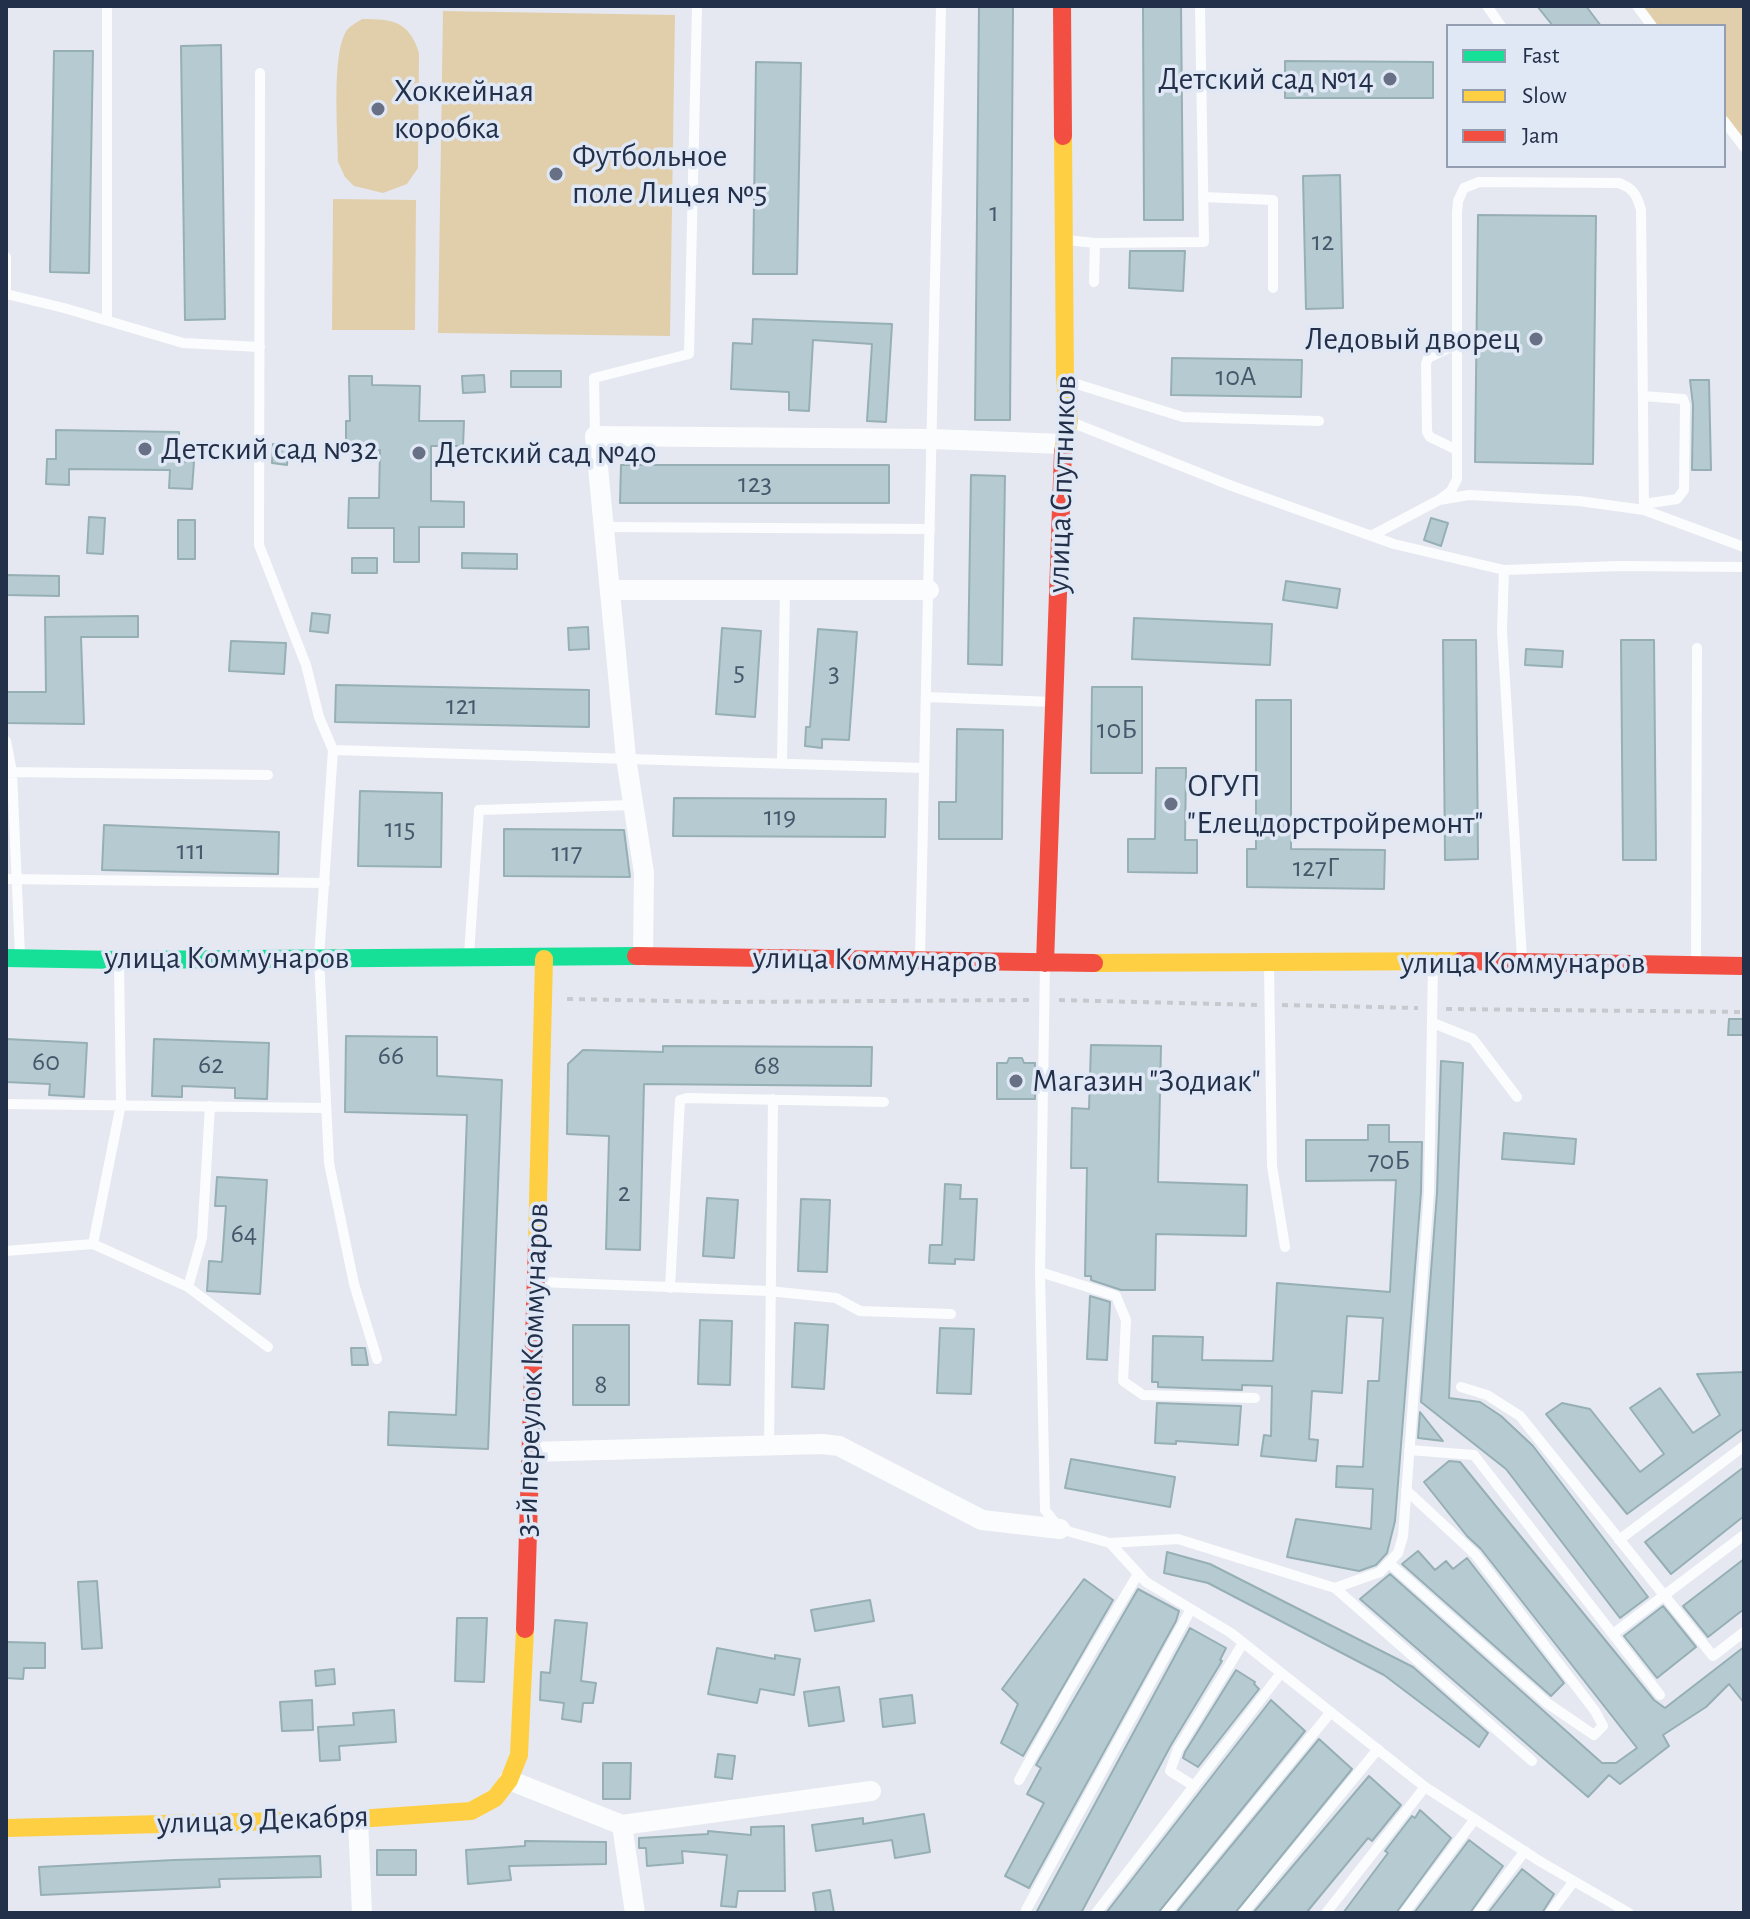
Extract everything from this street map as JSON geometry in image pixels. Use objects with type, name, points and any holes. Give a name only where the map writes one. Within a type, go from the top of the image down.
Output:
[{"type":"street","name":"улица Спутников","points":[[1045,963],[1063,444],[1069,421],[1065,380],[1062,6]]},
{"type":"street","points":[[643,956],[644,873],[626,758],[595,436],[932,439],[1063,444]]},
{"type":"street","points":[[611,590],[929,590]]},
{"type":"street","name":"улица Коммунаров","points":[[13,958],[119,960],[469,956],[544,959],[643,956],[1045,963],[1522,961],[1744,966]]},
{"type":"street","name":"3-й переулок Коммунаров","points":[[509,1780],[519,1755],[531,1452],[544,959]]},
{"type":"street","points":[[531,1452],[839,1446],[982,1520],[1060,1529]]},
{"type":"street","points":[[509,1780],[622,1825],[871,1791]]},
{"type":"street","name":"улица 9 Декабря","points":[[6,1828],[358,1819],[471,1811],[495,1798],[509,1780]]},
{"type":"street","points":[[358,1819],[362,1913]]},
{"type":"street","points":[[622,1825],[635,1913]]},
{"type":"lane","points":[[107,6],[107,320]]},
{"type":"lane","points":[[595,436],[594,378],[689,354],[697,6]]},
{"type":"lane","points":[[920,960],[941,6]]},
{"type":"lane","points":[[1064,240],[1095,243],[1204,242],[1200,6]]},
{"type":"lane","points":[[1487,6],[1500,24]]},
{"type":"lane","points":[[1637,6],[1650,24]]},
{"type":"lane","points":[[260,73],[259,545],[306,665],[319,717],[333,750],[319,958],[329,1163],[354,1284],[377,1359]]},
{"type":"lane","points":[[1726,124],[1744,147]]},
{"type":"lane","points":[[1371,536],[1439,500],[1451,491],[1457,479],[1457,213],[1464,188],[1479,182],[1619,183],[1630,187],[1637,196],[1641,210],[1644,507]]},
{"type":"lane","points":[[1203,197],[1273,200],[1273,288]]},
{"type":"lane","points":[[1094,282],[1095,243]]},
{"type":"lane","points":[[6,257],[6,294],[183,343],[260,347]]},
{"type":"lane","points":[[1457,344],[1428,358],[1426,364],[1427,432],[1430,437],[1457,450]]},
{"type":"lane","points":[[1065,380],[1183,417],[1319,421]]},
{"type":"lane","points":[[1643,396],[1683,399],[1685,405],[1684,490],[1677,499],[1644,507]]},
{"type":"lane","points":[[1069,421],[1232,486],[1394,544],[1504,570],[1619,566],[1744,567]]},
{"type":"lane","points":[[1439,500],[1469,495],[1644,507],[1744,547]]},
{"type":"lane","points":[[605,527],[930,529]]},
{"type":"lane","points":[[1504,570],[1502,631],[1522,961]]},
{"type":"lane","points":[[782,763],[785,589]]},
{"type":"lane","points":[[1696,964],[1697,648]]},
{"type":"lane","points":[[927,697],[1056,702]]},
{"type":"lane","points":[[6,741],[13,958]]},
{"type":"lane","points":[[333,750],[924,768]]},
{"type":"lane","points":[[9,772],[268,775]]},
{"type":"lane","points":[[469,956],[479,810],[633,805]]},
{"type":"lane","points":[[11,879],[325,883]]},
{"type":"lane","points":[[93,1244],[121,1104],[119,960]]},
{"type":"lane","points":[[1335,1588],[1380,1572],[1398,1553],[1403,1536],[1429,1192],[1433,961]]},
{"type":"lane","points":[[1269,962],[1272,1166],[1285,1247]]},
{"type":"lane","points":[[1045,963],[1040,1272],[1045,1510],[1060,1529],[1110,1543],[1178,1539],[1335,1588],[1532,1761]]},
{"type":"lane","points":[[1433,1023],[1473,1039],[1517,1097]]},
{"type":"lane","points":[[769,1447],[773,1099]]},
{"type":"lane","points":[[670,1288],[680,1100],[884,1102]]},
{"type":"lane","points":[[6,1104],[326,1108]]},
{"type":"lane","points":[[188,1287],[202,1238],[210,1106]]},
{"type":"lane","points":[[6,1251],[93,1244],[188,1287],[268,1347]]},
{"type":"lane","points":[[1040,1272],[1116,1296],[1126,1320],[1123,1381],[1143,1395],[1255,1398]]},
{"type":"lane","points":[[534,1282],[769,1291],[836,1298],[860,1311],[951,1314]]},
{"type":"lane","points":[[1461,1387],[1487,1395],[1520,1416],[1713,1656],[1744,1632]]},
{"type":"lane","points":[[1619,1540],[1744,1446]]},
{"type":"lane","points":[[1409,1450],[1474,1455],[1660,1695]]},
{"type":"lane","points":[[1389,1563],[1547,1703],[1594,1735],[1603,1726],[1595,1711],[1475,1554],[1406,1490]]},
{"type":"lane","points":[[1613,1634],[1744,1535]]},
{"type":"lane","points":[[1110,1543],[1146,1582],[1243,1643],[1425,1787],[1629,1913]]},
{"type":"lane","points":[[1019,1780],[1138,1574]]},
{"type":"lane","points":[[1026,1910],[1191,1609]]},
{"type":"lane","points":[[1194,1786],[1170,1771],[1178,1749],[1243,1643]]},
{"type":"lane","points":[[1096,1913],[1281,1673]]},
{"type":"lane","points":[[1166,1913],[1331,1712]]},
{"type":"lane","points":[[1243,1913],[1378,1749]]},
{"type":"lane","points":[[1326,1913],[1425,1787]]},
{"type":"lane","points":[[1404,1913],[1475,1819]]},
{"type":"lane","points":[[1478,1913],[1525,1851]]},
{"type":"lane","points":[[1550,1913],[1574,1881]]},
{"type":"lane","points":[[1600,1913],[1608,1901]]},
{"type":"path","points":[[543,998],[726,1002],[1044,1000],[1744,1012]]},
{"type":"shaded area","points":[[1637,6],[1744,6],[1744,147],[1726,124],[1726,24],[1650,24]]},
{"type":"shaded area","name":"Футбольное поле Лицея №5","points":[[443,11],[675,15],[670,336],[438,333]]},
{"type":"shaded area","name":"Хоккейная коробка","points":[[362,19],[391,21],[405,28],[419,53],[418,168],[407,184],[383,193],[354,186],[345,177],[338,162],[336,93],[339,56],[347,30]]},
{"type":"shaded area","points":[[333,199],[416,200],[415,330],[332,330]]},
{"type":"building","points":[[979,6],[1013,6],[1010,420],[975,420]]},
{"type":"building","points":[[1143,6],[1181,6],[1183,220],[1144,220]]},
{"type":"building","points":[[1537,6],[1586,6],[1600,24],[1551,24]]},
{"type":"building","points":[[221,45],[225,319],[185,320],[181,46]]},
{"type":"building","points":[[54,51],[93,51],[89,273],[50,272]]},
{"type":"building","points":[[1285,61],[1433,62],[1433,98],[1285,98]]},
{"type":"building","points":[[756,62],[801,63],[797,274],[753,274]]},
{"type":"building","points":[[1340,175],[1343,308],[1306,309],[1303,176]]},
{"type":"building","name":"Ледовый дворец","points":[[1478,215],[1596,216],[1593,464],[1475,462]]},
{"type":"building","points":[[1130,251],[1185,251],[1183,291],[1129,288]]},
{"type":"building","points":[[753,319],[892,324],[886,422],[867,421],[872,344],[813,340],[809,411],[789,410],[789,392],[731,389],[733,343],[752,344]]},
{"type":"building","points":[[1172,358],[1302,360],[1301,397],[1171,395]]},
{"type":"building","points":[[511,371],[561,371],[561,387],[511,387]]},
{"type":"building","points":[[484,375],[485,392],[463,393],[462,376]]},
{"type":"building","points":[[349,376],[372,376],[372,385],[420,386],[419,421],[464,421],[463,446],[431,446],[431,501],[464,502],[464,527],[419,527],[419,562],[394,562],[394,528],[348,528],[349,498],[379,498],[380,450],[346,450],[346,421],[350,421]]},
{"type":"building","points":[[1690,380],[1709,380],[1711,470],[1692,470],[1693,405]]},
{"type":"building","points":[[56,430],[179,432],[179,461],[194,462],[192,489],[169,488],[170,470],[69,469],[69,485],[46,484],[47,459],[56,459]]},
{"type":"building","points":[[273,444],[288,445],[287,465],[272,463]]},
{"type":"building","points":[[621,465],[889,465],[889,503],[620,503]]},
{"type":"building","points":[[971,475],[1005,476],[1002,665],[968,664]]},
{"type":"building","points":[[89,517],[105,518],[103,554],[87,553]]},
{"type":"building","points":[[1431,518],[1448,523],[1441,546],[1424,540]]},
{"type":"building","points":[[178,520],[195,520],[195,559],[178,559]]},
{"type":"building","points":[[462,553],[517,554],[517,569],[462,568]]},
{"type":"building","points":[[352,558],[377,558],[377,573],[352,573]]},
{"type":"building","points":[[6,575],[59,576],[59,596],[6,595]]},
{"type":"building","points":[[1286,581],[1340,589],[1337,608],[1283,600]]},
{"type":"building","points":[[312,613],[330,615],[328,633],[310,631]]},
{"type":"building","points":[[138,616],[138,637],[81,637],[84,724],[6,723],[6,692],[46,692],[45,617]]},
{"type":"building","points":[[1134,618],[1272,624],[1270,665],[1132,659]]},
{"type":"building","points":[[588,627],[589,649],[569,650],[568,628]]},
{"type":"building","points":[[722,628],[761,631],[755,717],[716,714]]},
{"type":"building","points":[[818,629],[857,632],[849,740],[822,739],[822,748],[805,746],[806,727],[810,727]]},
{"type":"building","points":[[1443,640],[1476,640],[1478,859],[1445,860]]},
{"type":"building","points":[[1621,640],[1654,640],[1656,860],[1623,860]]},
{"type":"building","points":[[231,641],[286,643],[284,674],[229,671]]},
{"type":"building","points":[[1526,649],[1563,651],[1562,667],[1525,665]]},
{"type":"building","points":[[336,685],[589,690],[589,727],[335,722]]},
{"type":"building","points":[[1092,687],[1142,687],[1142,773],[1091,773]]},
{"type":"building","points":[[1256,700],[1291,700],[1291,849],[1385,850],[1384,889],[1247,887],[1247,849],[1256,849]]},
{"type":"building","points":[[957,729],[1003,730],[1002,839],[939,839],[939,802],[956,802]]},
{"type":"building","points":[[1156,768],[1186,768],[1185,840],[1197,840],[1197,873],[1128,872],[1128,839],[1155,839]]},
{"type":"building","points":[[360,791],[442,793],[441,867],[358,866]]},
{"type":"building","points":[[674,798],[886,799],[885,837],[673,836]]},
{"type":"building","points":[[104,825],[279,832],[278,874],[102,870]]},
{"type":"building","points":[[504,829],[624,830],[630,877],[504,876]]},
{"type":"building","points":[[1729,1019],[1744,1019],[1743,1035],[1728,1035]]},
{"type":"building","points":[[346,1036],[437,1037],[437,1076],[502,1080],[488,1449],[388,1445],[389,1412],[456,1415],[467,1115],[345,1112]]},
{"type":"building","points":[[6,1039],[87,1043],[84,1097],[49,1095],[50,1084],[6,1082]]},
{"type":"building","points":[[154,1039],[269,1043],[267,1099],[235,1098],[235,1088],[182,1086],[182,1097],[152,1096]]},
{"type":"building","points":[[1091,1045],[1161,1046],[1158,1182],[1247,1185],[1246,1236],[1156,1234],[1155,1290],[1121,1290],[1085,1276],[1087,1168],[1071,1168],[1072,1108],[1089,1109]]},
{"type":"building","points":[[663,1046],[872,1047],[871,1086],[644,1084],[640,1250],[606,1249],[609,1136],[567,1134],[568,1064],[583,1050],[663,1052]]},
{"type":"building","name":"Магазин \"Зодиак\"","points":[[1009,1058],[1022,1058],[1024,1063],[1035,1063],[1035,1099],[997,1099],[997,1063],[1007,1063]]},
{"type":"building","points":[[1441,1061],[1463,1063],[1449,1398],[1480,1402],[1501,1416],[1533,1446],[1648,1597],[1620,1618],[1506,1469],[1421,1402],[1437,1193]]},
{"type":"building","points":[[1368,1125],[1389,1125],[1389,1142],[1422,1142],[1421,1192],[1395,1521],[1387,1553],[1376,1565],[1359,1571],[1287,1557],[1296,1519],[1371,1529],[1373,1489],[1336,1487],[1337,1466],[1363,1467],[1368,1381],[1379,1381],[1383,1318],[1347,1316],[1342,1393],[1312,1391],[1309,1439],[1318,1440],[1316,1461],[1261,1456],[1264,1435],[1271,1436],[1272,1386],[1242,1385],[1242,1390],[1158,1387],[1158,1382],[1152,1382],[1153,1336],[1203,1337],[1202,1360],[1273,1361],[1277,1283],[1390,1292],[1396,1180],[1306,1181],[1306,1140],[1368,1140]]},
{"type":"building","points":[[1504,1133],[1576,1139],[1574,1164],[1502,1159]]},
{"type":"building","points":[[217,1177],[267,1180],[260,1294],[207,1291],[209,1261],[222,1262],[226,1206],[215,1206]]},
{"type":"building","points":[[945,1184],[961,1185],[960,1199],[977,1199],[974,1260],[955,1259],[955,1264],[929,1263],[930,1245],[942,1245]]},
{"type":"building","points":[[707,1198],[738,1200],[734,1258],[703,1256]]},
{"type":"building","points":[[801,1199],[830,1200],[827,1272],[798,1271]]},
{"type":"building","points":[[1090,1296],[1110,1302],[1107,1360],[1087,1359]]},
{"type":"building","points":[[700,1320],[732,1321],[730,1385],[698,1384]]},
{"type":"building","points":[[795,1323],[828,1325],[824,1389],[792,1387]]},
{"type":"building","points":[[573,1325],[629,1325],[629,1405],[573,1405]]},
{"type":"building","points":[[940,1328],[974,1329],[971,1394],[937,1393]]},
{"type":"building","points":[[351,1348],[365,1348],[368,1365],[352,1365]]},
{"type":"building","points":[[1744,1372],[1744,1428],[1627,1514],[1546,1414],[1562,1403],[1590,1409],[1640,1472],[1664,1454],[1630,1408],[1660,1388],[1693,1433],[1720,1415],[1697,1374]]},
{"type":"building","points":[[1157,1403],[1241,1406],[1238,1445],[1176,1441],[1176,1444],[1155,1443]]},
{"type":"building","points":[[1420,1412],[1443,1441],[1418,1438]]},
{"type":"building","points":[[1071,1459],[1175,1477],[1170,1507],[1065,1488]]},
{"type":"building","points":[[1449,1461],[1460,1462],[1654,1700],[1665,1708],[1744,1647],[1744,1703],[1729,1684],[1706,1707],[1663,1735],[1669,1746],[1620,1784],[1609,1775],[1588,1797],[1360,1599],[1390,1574],[1602,1763],[1616,1763],[1637,1748],[1481,1549],[1424,1482]]},
{"type":"building","points":[[1744,1467],[1744,1516],[1671,1574],[1645,1542]]},
{"type":"building","points":[[1418,1551],[1435,1570],[1446,1561],[1453,1569],[1467,1558],[1564,1683],[1551,1696],[1402,1564]]},
{"type":"building","points":[[1167,1552],[1210,1564],[1413,1667],[1488,1733],[1479,1747],[1384,1675],[1208,1583],[1164,1573]]},
{"type":"building","points":[[1744,1559],[1744,1609],[1708,1637],[1683,1606]]},
{"type":"building","points":[[1084,1579],[1113,1600],[1023,1756],[1001,1743],[1018,1704],[1002,1689]]},
{"type":"building","points":[[97,1581],[102,1648],[82,1649],[78,1582]]},
{"type":"building","points":[[1138,1589],[1179,1611],[1176,1621],[1029,1888],[1005,1876],[1044,1803],[1027,1794],[1041,1768],[1036,1765]]},
{"type":"building","points":[[870,1600],[874,1621],[815,1631],[811,1610]]},
{"type":"building","points":[[1663,1606],[1696,1647],[1657,1678],[1624,1636]]},
{"type":"building","points":[[457,1618],[487,1618],[484,1682],[455,1681]]},
{"type":"building","points":[[555,1620],[587,1623],[581,1681],[596,1683],[593,1703],[583,1703],[581,1722],[562,1719],[564,1703],[540,1700],[541,1672],[550,1673]]},
{"type":"building","points":[[1190,1628],[1226,1648],[1222,1661],[1171,1745],[1081,1913],[1036,1913]]},
{"type":"building","points":[[6,1642],[45,1643],[45,1668],[24,1668],[23,1679],[6,1678]]},
{"type":"building","points":[[717,1648],[775,1659],[775,1655],[800,1659],[794,1695],[760,1689],[757,1703],[708,1694]]},
{"type":"building","points":[[334,1669],[335,1684],[316,1686],[315,1671]]},
{"type":"building","points":[[1236,1670],[1255,1682],[1259,1689],[1198,1767],[1183,1758],[1185,1752]]},
{"type":"building","points":[[839,1687],[844,1721],[809,1726],[804,1692]]},
{"type":"building","points":[[912,1695],[915,1723],[883,1727],[880,1699]]},
{"type":"building","points":[[312,1700],[313,1730],[282,1731],[280,1702]]},
{"type":"building","points":[[1271,1700],[1305,1731],[1158,1913],[1106,1913]]},
{"type":"building","points":[[394,1710],[396,1742],[339,1746],[340,1760],[320,1761],[318,1727],[354,1725],[353,1713]]},
{"type":"building","points":[[1319,1739],[1352,1769],[1235,1913],[1176,1913]]},
{"type":"building","points":[[718,1754],[735,1756],[732,1779],[715,1777]]},
{"type":"building","points":[[603,1763],[631,1763],[630,1799],[603,1799]]},
{"type":"building","points":[[1369,1776],[1401,1805],[1372,1841],[1368,1838],[1306,1913],[1253,1913]]},
{"type":"building","points":[[1420,1810],[1451,1838],[1396,1913],[1343,1913],[1388,1853],[1385,1851]]},
{"type":"building","points":[[924,1814],[930,1852],[895,1858],[892,1840],[816,1851],[812,1825],[863,1818],[863,1824]]},
{"type":"building","points":[[784,1826],[785,1891],[738,1891],[736,1907],[721,1906],[727,1855],[682,1851],[683,1863],[647,1866],[646,1848],[639,1848],[639,1838],[708,1834],[708,1831],[751,1835],[751,1827]]},
{"type":"building","points":[[1469,1840],[1503,1866],[1470,1913],[1414,1913]]},
{"type":"building","points":[[525,1841],[606,1842],[606,1864],[509,1866],[511,1880],[468,1884],[466,1850],[525,1846]]},
{"type":"building","points":[[377,1850],[416,1850],[416,1875],[377,1875]]},
{"type":"building","points":[[320,1856],[321,1877],[219,1879],[220,1887],[41,1895],[39,1867]]},
{"type":"building","points":[[1522,1869],[1554,1894],[1542,1913],[1488,1913]]},
{"type":"building","points":[[830,1890],[834,1913],[816,1913],[813,1893]]},
{"type":"traffic: fast","points":[[6,958],[636,956]]},
{"type":"traffic: slow","points":[[1063,136],[1065,380],[1069,421],[1063,451]]},
{"type":"traffic: slow","points":[[537,1242],[544,959]]},
{"type":"traffic: slow","points":[[1094,963],[1461,961]]},
{"type":"traffic: slow","points":[[6,1828],[358,1819],[471,1811],[495,1798],[509,1780],[519,1755],[525,1629]]},
{"type":"traffic: jam","points":[[1062,6],[1063,136]]},
{"type":"traffic: jam","points":[[1045,963],[1063,451]]},
{"type":"traffic: jam","points":[[636,956],[1094,963]]},
{"type":"traffic: jam","points":[[1461,961],[1744,966]]},
{"type":"traffic: jam","points":[[525,1629],[537,1242]]},
{"type":"place","name":"Детский сад №14","points":[[1390,79]]},
{"type":"place","name":"Хоккейная коробка","points":[[378,109]]},
{"type":"place","name":"Футбольное поле Лицея №5","points":[[556,174]]},
{"type":"place","name":"Ледовый дворец","points":[[1536,339]]},
{"type":"place","name":"Детский сад №32","points":[[145,449]]},
{"type":"place","name":"Детский сад №40","points":[[419,453]]},
{"type":"place","name":"ОГУП \"Елецдорстройремонт\"","points":[[1171,804]]},
{"type":"place","name":"Магазин \"Зодиак\"","points":[[1016,1081]]}]
